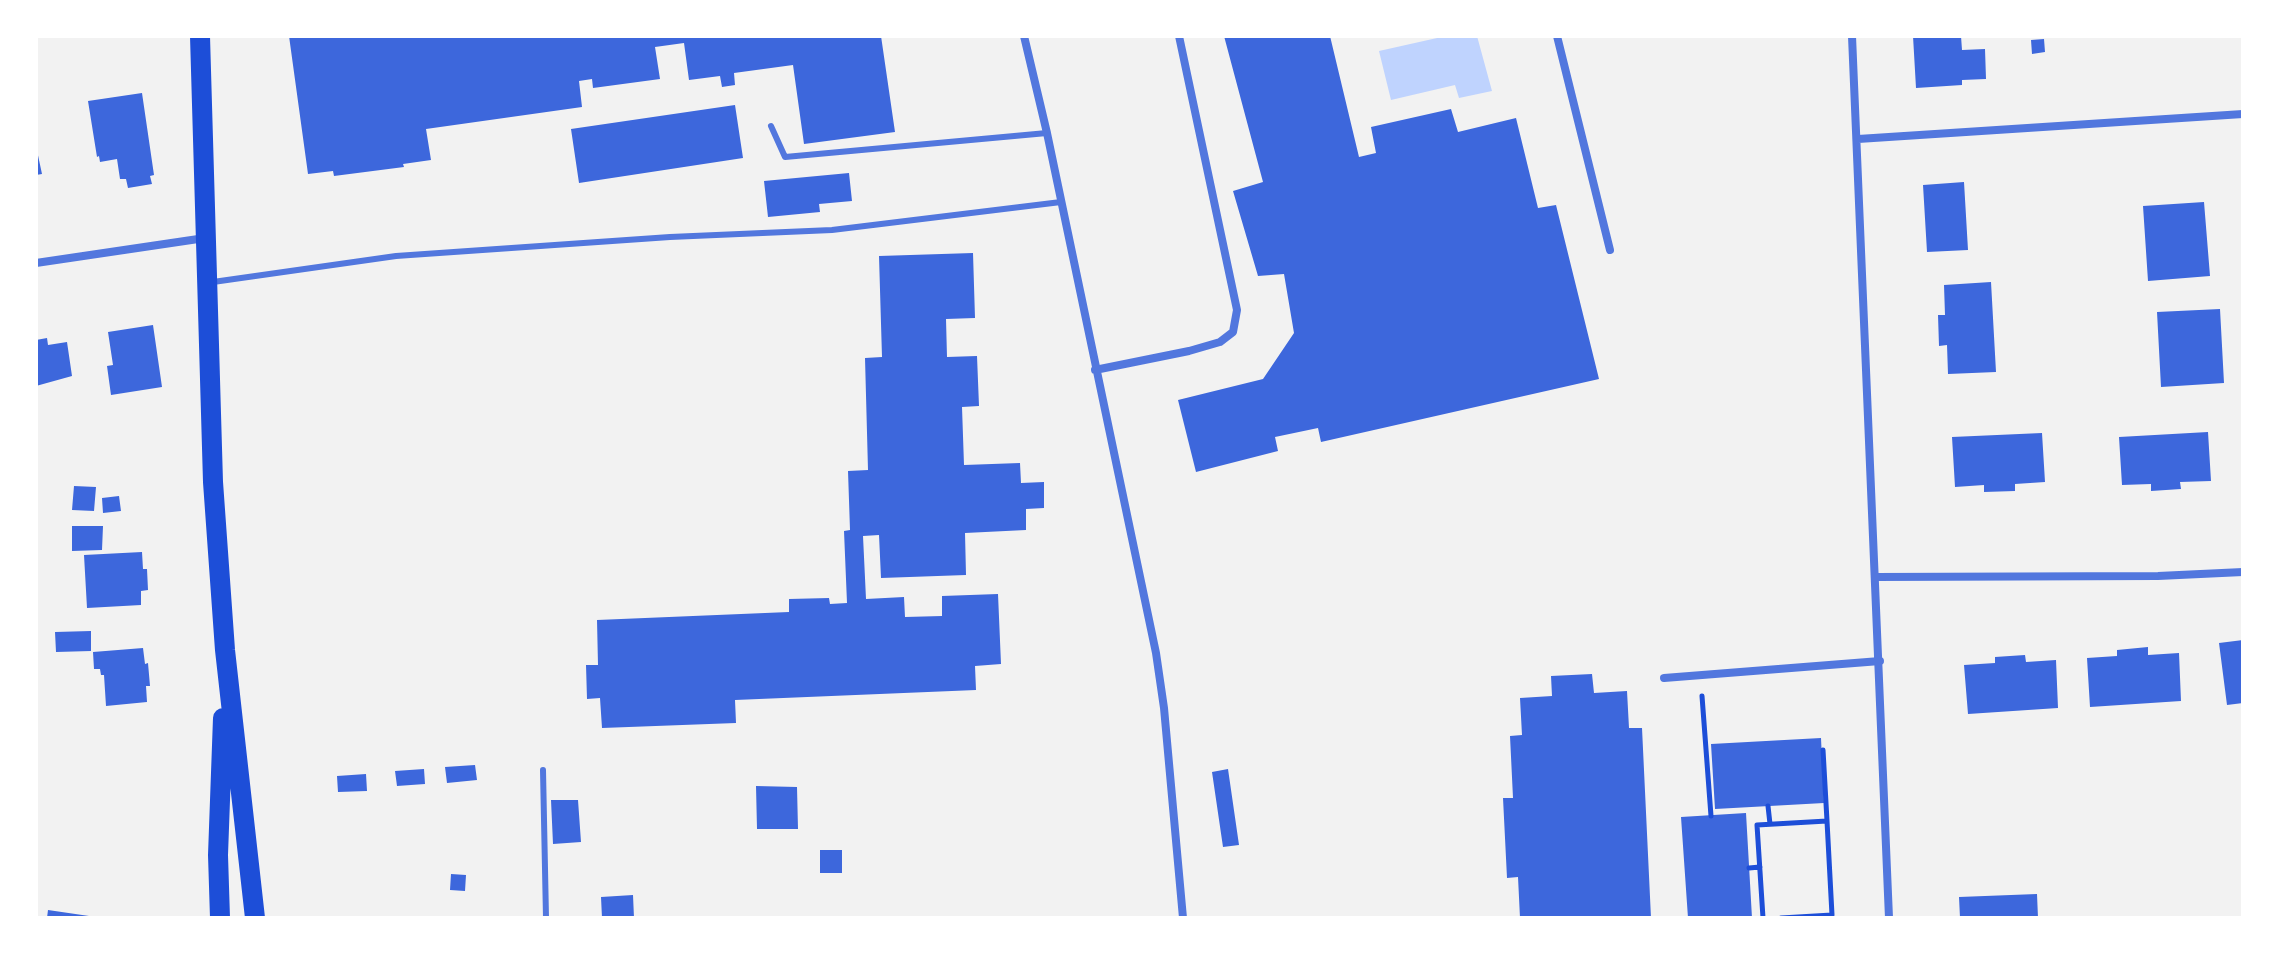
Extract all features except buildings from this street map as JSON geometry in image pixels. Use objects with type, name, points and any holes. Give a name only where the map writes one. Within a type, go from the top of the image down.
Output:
[{"type":"main road","points":[[200,36],[213,482],[225,650],[255,918]]},
{"type":"main road","points":[[220,918],[218,855],[225,650]]},
{"type":"street","points":[[1024,36],[1156,653],[1183,918]]},
{"type":"street","points":[[1095,370],[1189,351],[1220,342],[1233,332],[1237,310],[1179,36]]},
{"type":"street","points":[[1557,36],[1610,250]]},
{"type":"street","points":[[1852,36],[1889,918]]},
{"type":"street","points":[[1858,139],[2243,114]]},
{"type":"street","points":[[36,263],[207,238]]},
{"type":"street","points":[[1876,577],[2158,576],[2243,572]]},
{"type":"street","points":[[1664,678],[1880,661]]},
{"type":"lane","points":[[771,126],[785,157],[1047,133]]},
{"type":"lane","points":[[208,283],[396,256],[670,237],[832,230],[1061,202]]},
{"type":"lane","points":[[543,770],[546,918]]},
{"type":"path","points":[[1701,675],[1711,816]]},
{"type":"path","points":[[1781,918],[1832,916],[1823,750]]},
{"type":"path","points":[[1768,806],[1770,824]]},
{"type":"path","points":[[1763,918],[1757,825],[1827,821]]},
{"type":"path","points":[[1749,868],[1760,867]]},
{"type":"water","points":[[1446,36],[1477,36],[1492,91],[1459,98],[1455,85],[1391,100],[1379,51]]}]
